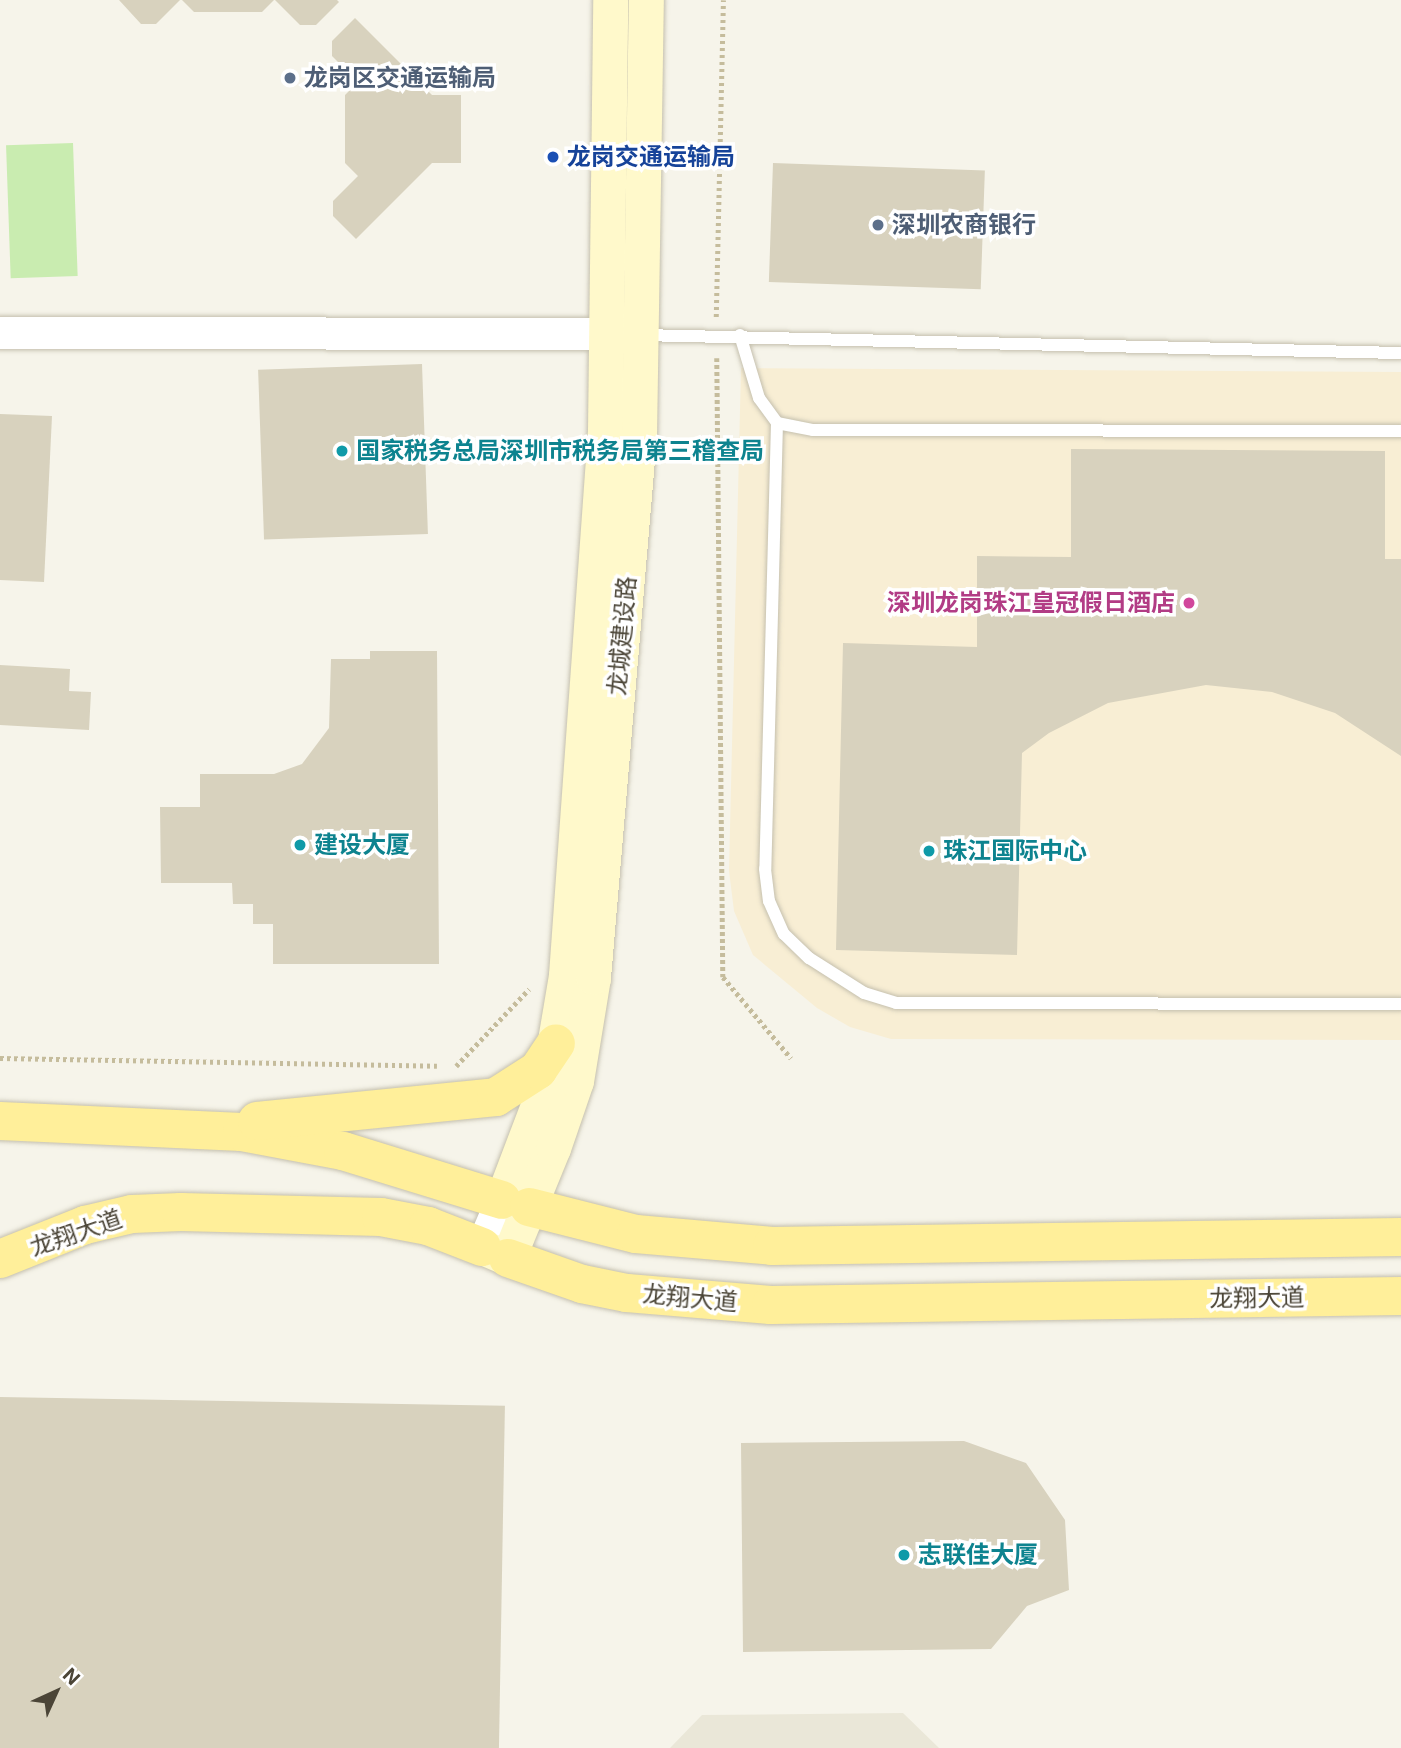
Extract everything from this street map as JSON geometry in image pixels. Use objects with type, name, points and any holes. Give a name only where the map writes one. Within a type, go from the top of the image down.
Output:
[{"type":"main road","name":"龙城建设路","points":[[515,1203],[556,1043],[565,975],[604,445],[610,0]]},
{"type":"main road","name":"龙城建设路","points":[[495,1253],[515,1203],[572,1093],[591,989],[639,436],[646,0]]},
{"type":"main road","points":[[0,1121],[190,1127],[480,1101],[525,1082],[556,1043]]},
{"type":"main road","points":[[190,1127],[343,1151],[515,1203],[636,1234],[772,1246],[1401,1237]]},
{"type":"main road","name":"龙翔大道","points":[[0,1259],[85,1225],[132,1214],[181,1212],[381,1217],[428,1226],[582,1284],[627,1293],[771,1305],[1401,1296]]},
{"type":"street","points":[[0,333],[605,334]]},
{"type":"lane","points":[[641,335],[740,335],[1401,353]]},
{"type":"lane","points":[[740,335],[760,398],[777,423],[765,869],[769,901],[784,934],[809,958],[864,993],[896,1003],[1401,1004]]},
{"type":"lane","points":[[777,423],[813,430],[1401,431]]},
{"type":"path","points":[[723,0],[716,335],[723,977],[791,1058]]},
{"type":"path","points":[[0,1058],[457,1066],[532,985]]},
{"type":"shaded area","points":[[741,368],[1401,372],[1401,1040],[891,1039],[850,1027],[817,1008],[753,955],[734,911],[729,871]]},
{"type":"shaded area","points":[[903,1713],[939,1748],[670,1748],[702,1715]]},
{"type":"green space","points":[[73,143],[78,276],[11,278],[6,145]]},
{"type":"building","points":[[119,0],[180,0],[156,24],[141,24]]},
{"type":"building","points":[[182,0],[274,0],[262,12],[194,12]]},
{"type":"building","points":[[275,0],[339,2],[316,25],[300,25]]},
{"type":"building","points":[[355,18],[432,95],[461,95],[461,163],[432,163],[356,239],[333,216],[333,201],[358,176],[345,163],[345,95],[358,82],[332,56],[332,41]]},
{"type":"building","name":"深圳农商银行","points":[[773,163],[985,170],[981,289],[769,282]]},
{"type":"building","name":"国家税务总局深圳市税务局第三稽查局","points":[[422,364],[428,534],[264,540],[258,370]]},
{"type":"building","points":[[0,414],[52,416],[44,582],[0,580]]},
{"type":"building","points":[[1071,449],[1385,451],[1385,559],[1401,559],[1401,756],[1335,713],[1272,692],[1206,685],[1108,703],[1049,733],[1022,753],[1017,955],[836,950],[843,643],[977,647],[977,556],[1071,557]]},
{"type":"building","name":"建设大厦","points":[[370,651],[437,651],[439,964],[273,964],[273,924],[253,924],[253,904],[233,904],[232,883],[161,883],[160,807],[200,807],[200,774],[274,774],[302,764],[329,728],[331,659],[370,659]]},
{"type":"building","points":[[0,665],[70,669],[69,691],[91,692],[89,730],[0,725]]},
{"type":"building","points":[[0,1397],[505,1406],[499,1748],[0,1748]]},
{"type":"building","name":"志联佳大厦","points":[[964,1441],[1026,1463],[1065,1520],[1069,1590],[1027,1606],[991,1649],[743,1652],[741,1443]]},
{"type":"place","name":"龙岗区交通运输局","points":[[290,78]]},
{"type":"place","name":"龙岗交通运输局","points":[[553,157]]},
{"type":"place","name":"深圳农商银行","points":[[878,225]]},
{"type":"place","name":"国家税务总局深圳市税务局第三稽查局","points":[[342,451]]},
{"type":"place","name":"深圳龙岗珠江皇冠假日酒店","points":[[1189,603]]},
{"type":"place","name":"建设大厦","points":[[300,845]]},
{"type":"place","name":"珠江国际中心","points":[[929,851]]},
{"type":"place","name":"志联佳大厦","points":[[904,1555]]}]
